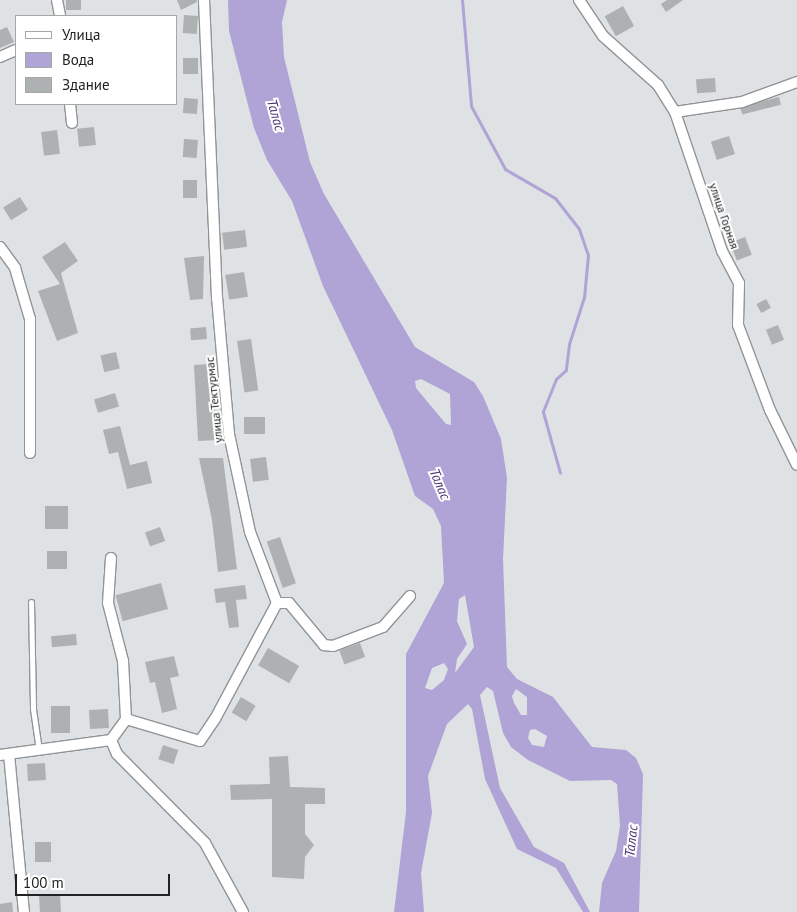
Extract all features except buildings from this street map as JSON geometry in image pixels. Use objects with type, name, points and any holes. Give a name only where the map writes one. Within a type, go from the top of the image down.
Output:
[{"type":"street","points":[[58,0],[60,15]]},
{"type":"street","name":"улица Тектурмас","points":[[204,0],[217,298],[229,434],[250,532],[277,603]]},
{"type":"street","name":"улица Горная","points":[[579,0],[602,36],[658,86],[675,112],[722,251],[740,283],[738,325],[797,465]]},
{"type":"street","points":[[0,56],[15,50]]},
{"type":"street","points":[[675,112],[742,102],[797,82]]},
{"type":"street","points":[[70,105],[72,123]]},
{"type":"street","points":[[0,246],[15,268],[30,319],[30,453]]},
{"type":"street","points":[[24,912],[5,755],[110,740],[126,719],[123,661],[108,603],[111,558]]},
{"type":"street","points":[[126,719],[200,741],[216,719],[277,603],[289,603],[324,645],[333,646],[383,627],[410,596]]},
{"type":"street","points":[[110,740],[117,754],[205,843],[242,912]]},
{"type":"lane","points":[[31,602],[33,709],[40,750]]},
{"type":"water","name":"Талас","points":[[228,0],[287,0],[282,22],[284,57],[310,162],[324,194],[415,347],[474,382],[483,396],[501,439],[507,478],[503,559],[507,667],[517,679],[553,697],[592,747],[626,750],[636,758],[643,774],[639,912],[599,912],[602,883],[616,851],[620,826],[617,784],[611,780],[570,781],[528,760],[511,747],[503,733],[493,691],[487,687],[480,695],[500,788],[534,847],[564,863],[590,912],[583,912],[556,868],[517,849],[485,779],[472,709],[468,704],[447,724],[428,776],[432,813],[421,873],[424,912],[394,912],[406,812],[406,654],[444,583],[441,526],[433,509],[415,496],[392,430],[323,286],[292,201],[267,160],[254,128],[229,31]],"holes":[[[421,379],[450,394],[451,425],[446,424],[416,388],[415,381]],[[465,595],[474,647],[455,673],[457,659],[467,644],[457,621],[459,599]],[[444,663],[448,669],[444,680],[432,690],[425,688],[432,668]],[[516,689],[527,697],[527,715],[521,715],[512,696]],[[535,729],[547,736],[544,747],[532,745],[528,738],[530,730]]]},
{"type":"waterway","points":[[462,0],[471,106],[505,169],[555,198],[579,229],[588,255],[584,297],[569,344],[566,370],[556,379],[543,412],[560,473]]}]
